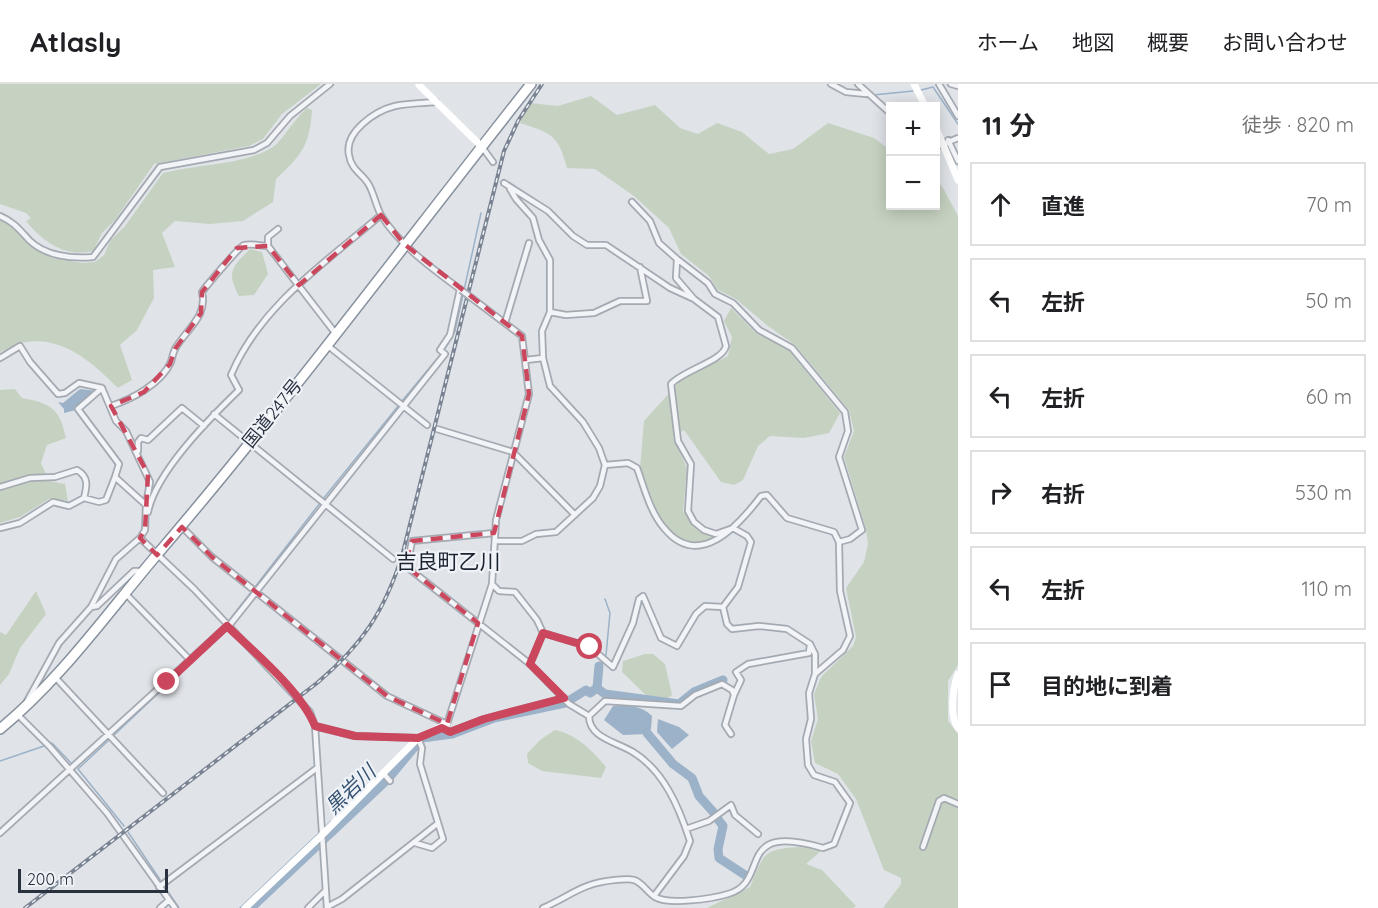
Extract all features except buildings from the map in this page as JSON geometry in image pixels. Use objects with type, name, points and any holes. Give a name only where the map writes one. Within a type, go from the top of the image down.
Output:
[{"type":"highway","name":"国道247号","points":[[0,729],[21,711],[54,676],[182,527],[531,84]]},
{"type":"street","points":[[0,216],[16,223],[31,242],[54,255],[93,257],[160,167],[254,150],[267,143],[290,116],[330,84]]},
{"type":"street","points":[[419,84],[481,146],[493,162]]},
{"type":"street","points":[[831,84],[846,92],[867,94]]},
{"type":"street","points":[[858,84],[886,109]]},
{"type":"street","points":[[923,102],[916,88],[924,84]]},
{"type":"street","points":[[939,84],[958,116]]},
{"type":"street","points":[[951,84],[958,86]]},
{"type":"street","points":[[245,908],[322,839],[418,738],[445,726],[492,584],[495,533],[513,452],[530,393],[522,336],[404,244],[381,214],[368,183],[352,167],[348,155],[351,137],[381,111],[394,106],[436,102]]},
{"type":"street","points":[[942,144],[958,138]]},
{"type":"street","points":[[942,144],[958,161]]},
{"type":"street","points":[[942,144],[958,180]]},
{"type":"street","points":[[495,541],[522,541],[536,534],[556,532],[597,492],[604,465],[599,447],[583,422],[550,386],[543,358],[542,331],[550,312],[550,260],[539,240],[533,218],[504,183]]},
{"type":"street","points":[[510,189],[548,211],[573,236],[587,244],[606,245],[718,317],[726,346],[720,356],[690,370],[672,384],[678,441],[691,464],[688,511],[694,522],[704,530],[716,534],[733,528],[747,536],[751,542],[738,586],[723,607],[727,624],[732,629],[759,626],[787,630],[810,644],[815,654],[815,674],[809,693],[811,719],[806,739],[808,765],[814,774],[835,782],[850,803],[834,844],[824,848],[800,842],[768,844],[759,851],[746,884],[728,894],[664,902],[635,880],[627,879],[591,882],[552,906],[543,908]]},
{"type":"street","points":[[632,202],[650,221],[659,243],[708,283],[716,294],[733,303],[759,330],[792,348],[845,412],[848,431],[839,457],[862,530],[850,539],[839,542]]},
{"type":"street","points":[[175,908],[107,813],[21,711],[25,700],[59,643],[91,608],[116,559],[140,538],[145,530],[147,516],[159,481],[214,414],[238,390],[231,375],[241,351],[274,308],[381,214]]},
{"type":"street","points":[[278,229],[268,237],[268,246],[336,334]]},
{"type":"street","points":[[505,323],[529,243]]},
{"type":"street","points":[[111,406],[133,399],[144,392],[170,364],[175,349],[201,313],[204,301],[202,292],[214,275],[226,266],[237,248],[245,244],[268,246]]},
{"type":"street","points":[[677,259],[676,278],[694,300]]},
{"type":"street","points":[[550,312],[566,315],[594,313],[620,301],[647,301],[639,267]]},
{"type":"street","points":[[0,833],[71,771],[215,637],[255,592],[403,406],[442,352],[450,335],[461,289]]},
{"type":"street","points":[[327,345],[427,425]]},
{"type":"street","points":[[0,358],[20,346],[30,362],[58,394],[65,393],[79,383],[102,388]]},
{"type":"street","points":[[526,360],[543,358]]},
{"type":"street","points":[[102,388],[116,421],[126,430],[150,482],[146,505],[147,516]]},
{"type":"street","points":[[0,528],[20,523],[53,502],[69,506],[84,498],[99,502],[106,500],[118,464],[78,409],[102,388]]},
{"type":"street","points":[[138,454],[138,442],[141,438],[147,440],[182,408],[204,426]]},
{"type":"street","points":[[214,414],[393,559]]},
{"type":"street","points":[[437,429],[513,452],[575,515]]},
{"type":"street","points":[[604,465],[628,463],[637,468],[664,529],[684,543],[699,545],[714,542],[741,522],[761,496],[767,495],[788,518],[834,532],[839,542],[840,591],[850,636],[843,650],[815,674]]},
{"type":"street","points":[[0,487],[30,478],[56,477],[77,470],[84,474],[87,480],[84,498]]},
{"type":"street","points":[[115,477],[146,505]]},
{"type":"street","points":[[182,527],[212,557],[387,696],[445,726],[450,732],[484,719],[564,699]]},
{"type":"street","points":[[495,533],[412,541],[407,567],[530,664],[569,704],[589,716]]},
{"type":"street","points":[[140,538],[310,711],[315,726],[327,907],[342,899],[437,824]]},
{"type":"street","points":[[91,608],[97,606],[134,571],[144,571]]},
{"type":"street","points":[[492,584],[498,591],[515,592],[537,620],[543,633],[530,664]]},
{"type":"street","points":[[125,593],[190,660]]},
{"type":"street","points":[[543,633],[590,647],[613,667],[633,623],[639,599],[643,596],[661,638],[677,646],[696,614],[705,606],[723,607]]},
{"type":"street","points":[[731,734],[725,725],[741,680],[735,672],[748,664],[809,653],[810,644]]},
{"type":"street","points":[[958,674],[955,683],[954,717],[958,728]]},
{"type":"street","points":[[54,676],[163,793]]},
{"type":"street","points":[[654,896],[684,856],[690,841],[686,829],[661,775],[633,752],[597,735],[589,723],[589,716],[605,701],[681,706],[694,695],[722,684],[732,690],[734,695]]},
{"type":"street","points":[[315,726],[355,736],[418,738]]},
{"type":"street","points":[[415,843],[432,848],[443,838],[420,764],[422,748],[418,738]]},
{"type":"street","points":[[160,887],[317,768]]},
{"type":"street","points":[[384,775],[390,780]]},
{"type":"street","points":[[923,848],[939,801],[944,798],[958,804]]},
{"type":"street","points":[[686,829],[709,820],[731,805],[735,815],[758,834]]},
{"type":"street","points":[[308,908],[325,891]]},
{"type":"street","points":[[160,908],[169,900]]},
{"type":"highlighted area","points":[[381,215],[404,244],[522,336],[529,394],[494,533],[412,541],[408,554],[407,567],[478,623],[447,724],[387,696],[212,557],[182,527],[157,555],[140,538],[145,530],[148,474],[111,406],[144,392],[170,364],[175,349],[201,313],[202,292],[237,248],[268,246],[299,285]]},
{"type":"green space","points":[[0,84],[321,84],[282,114],[263,139],[249,146],[154,164],[115,220],[102,233],[93,251],[83,253],[55,246],[32,228],[26,221],[31,218],[26,213],[0,204]]},
{"type":"green space","points":[[591,96],[617,115],[655,105],[680,128],[698,134],[717,123],[742,132],[769,154],[793,149],[828,123],[874,138],[886,147],[886,210],[940,210],[940,184],[958,216],[958,665],[948,681],[948,721],[958,734],[958,908],[883,908],[901,884],[901,878],[884,870],[856,799],[838,774],[815,763],[811,741],[818,719],[814,694],[821,677],[853,646],[856,637],[846,588],[864,562],[868,544],[866,529],[844,457],[854,431],[849,410],[795,345],[736,299],[718,290],[709,276],[681,254],[669,228],[634,196],[595,169],[567,168],[560,148],[552,136],[520,123],[530,103],[558,106]]},
{"type":"green space","points":[[307,108],[312,110],[306,141],[298,156],[276,179],[273,202],[243,221],[210,224],[175,221],[162,233],[175,267],[153,270],[154,298],[137,330],[120,345],[132,380],[118,388],[88,361],[53,343],[26,342],[0,352],[0,220],[13,226],[27,244],[52,258],[82,263],[95,262],[104,255],[110,241],[125,226],[163,173],[234,161],[261,153],[277,144]]},
{"type":"green space","points":[[250,249],[262,252],[268,274],[254,295],[239,296],[233,281],[233,270]]},
{"type":"green space","points":[[731,308],[756,333],[789,350],[840,413],[829,433],[804,438],[770,436],[758,446],[743,480],[734,485],[721,482],[684,430],[673,437],[687,468],[683,511],[691,523],[715,537],[701,542],[685,541],[666,527],[656,509],[640,468],[644,421],[681,380],[728,356],[732,337],[724,321]]},
{"type":"green space","points":[[15,389],[22,398],[40,402],[53,409],[61,420],[66,438],[47,445],[41,463],[49,481],[65,484],[68,501],[49,499],[20,517],[0,523],[0,390]]},
{"type":"green space","points":[[36,591],[46,614],[20,648],[9,674],[0,685],[0,632],[6,635]]},
{"type":"green space","points":[[645,654],[653,654],[665,664],[672,695],[664,701],[650,699],[622,672],[623,661]]},
{"type":"green space","points":[[555,730],[577,739],[596,755],[606,767],[601,778],[542,771],[528,763],[527,754],[540,740]]},
{"type":"green space","points":[[800,847],[821,851],[806,864],[822,870],[856,906],[853,908],[707,908],[750,887],[766,855],[778,849]]},
{"type":"water","points":[[80,389],[97,391],[76,410],[64,413],[64,409],[58,402],[63,403]]},
{"type":"water","points":[[613,706],[643,709],[652,716],[651,729],[646,734],[623,735],[604,720]]},
{"type":"water","points":[[658,719],[679,727],[689,735],[672,749],[657,732]]},
{"type":"waterway","points":[[829,85],[843,93]]},
{"type":"waterway","points":[[921,90],[933,87],[958,124]]},
{"type":"waterway","points":[[873,95],[913,91]]},
{"type":"waterway","points":[[851,95],[867,96]]},
{"type":"waterway","points":[[444,350],[455,331],[481,213]]},
{"type":"waterway","points":[[402,401],[441,354]]},
{"type":"waterway","points":[[323,499],[399,405]]},
{"type":"waterway","points":[[255,587],[320,503]]},
{"type":"waterway","points":[[227,623],[252,591]]},
{"type":"waterway","points":[[605,599],[610,613],[606,655]]},
{"type":"waterway","points":[[113,736],[218,637]]},
{"type":"waterway","points":[[599,666],[603,660]]},
{"type":"waterway","points":[[597,688],[599,666]]},
{"type":"waterway","name":"黒岩川","points":[[251,908],[387,780],[422,738],[452,734],[494,718],[565,703],[586,690],[590,693],[597,688],[605,694],[679,704],[694,692],[723,680]]},
{"type":"waterway","points":[[647,733],[673,764],[692,778],[699,796],[715,814]]},
{"type":"waterway","points":[[109,740],[78,769],[124,826]]},
{"type":"waterway","points":[[52,743],[72,764]]},
{"type":"waterway","points":[[0,761],[44,746]]},
{"type":"waterway","points":[[717,818],[723,826],[718,849],[719,858],[745,875]]},
{"type":"waterway","points":[[325,827],[331,821]]},
{"type":"waterway","points":[[128,832],[179,908]]},
{"type":"waterway","points":[[240,908],[318,834]]},
{"type":"railway","points":[[25,908],[317,683],[347,655],[370,626],[387,594],[402,556],[504,151],[518,121],[542,84]]},
{"type":"district","name":"吉良町乙川","points":[[448,561]]},
{"type":"route","points":[[167,682],[227,626],[310,711],[315,726],[355,736],[418,738],[442,728],[450,732],[484,719],[564,698],[530,664],[543,633],[590,647]]}]
